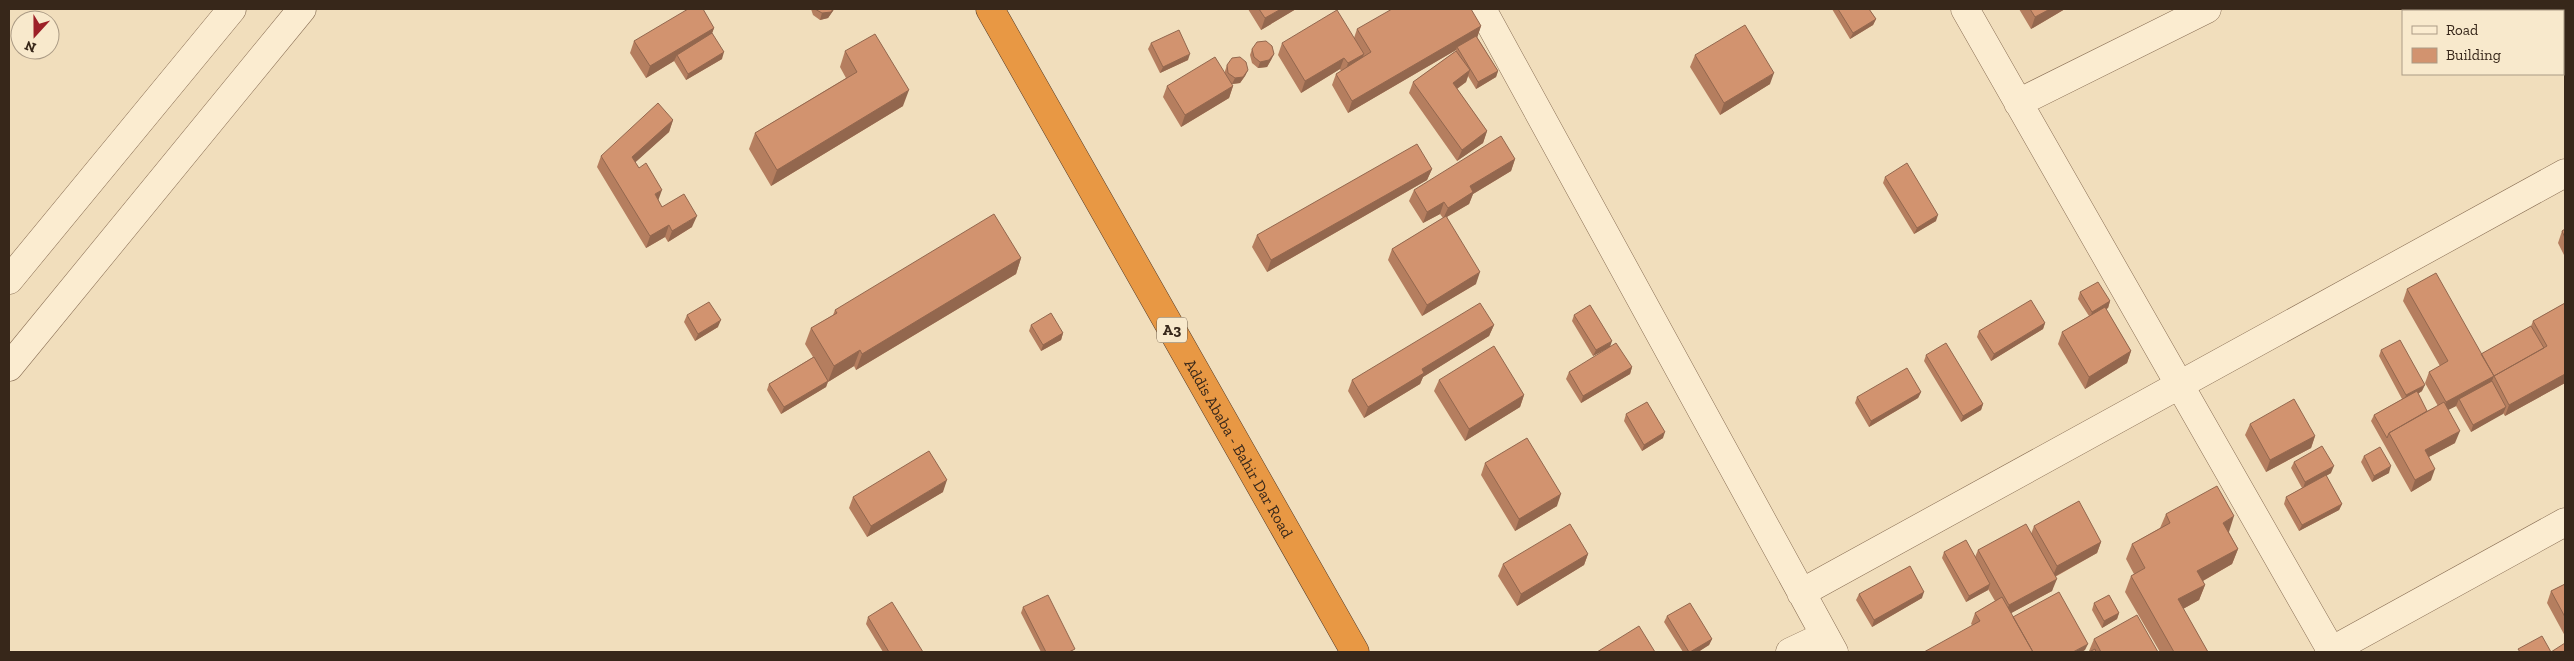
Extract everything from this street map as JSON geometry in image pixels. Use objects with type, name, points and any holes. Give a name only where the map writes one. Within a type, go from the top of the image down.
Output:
[{"type":"highway","name":"Addis Ababa - Bahir Dar Road","points":[[990,9],[1355,652]]},
{"type":"street","points":[[9,280],[232,9]]},
{"type":"street","points":[[9,367],[302,9]]},
{"type":"street","points":[[1482,9],[1829,644],[1790,652]]},
{"type":"street","points":[[1965,9],[2331,652],[2565,522]]},
{"type":"street","points":[[2018,103],[2207,9]]},
{"type":"street","points":[[1802,593],[2565,173]]},
{"type":"building","points":[[688,9],[703,9],[714,28],[650,66],[634,41]]},
{"type":"building","points":[[815,9],[833,9],[831,12],[822,13]]},
{"type":"building","points":[[1259,9],[1281,9],[1265,18]]},
{"type":"building","points":[[1392,9],[1471,9],[1481,26],[1352,101],[1336,74],[1371,52],[1357,29]]},
{"type":"building","points":[[1838,9],[1869,9],[1876,19],[1853,33]]},
{"type":"building","points":[[2030,9],[2050,9],[2035,17]]},
{"type":"building","points":[[1337,10],[1364,54],[1348,63],[1344,58],[1305,81],[1282,43]]},
{"type":"building","points":[[1745,25],[1774,73],[1724,103],[1695,55]]},
{"type":"building","points":[[1179,30],[1190,54],[1163,67],[1151,43]]},
{"type":"building","points":[[712,33],[724,52],[688,74],[677,55]]},
{"type":"building","points":[[875,34],[909,90],[777,170],[755,133],[857,72],[845,51]]},
{"type":"building","points":[[1476,36],[1498,71],[1478,82],[1457,47]]},
{"type":"building","points":[[1266,41],[1272,46],[1274,54],[1269,60],[1260,62],[1254,57],[1252,49],[1257,42]]},
{"type":"building","points":[[1456,51],[1470,70],[1453,83],[1487,131],[1462,150],[1413,82]]},
{"type":"building","points":[[1215,57],[1233,86],[1185,115],[1167,86]]},
{"type":"building","points":[[1240,57],[1246,62],[1248,70],[1243,77],[1235,78],[1228,73],[1227,65],[1232,58]]},
{"type":"building","points":[[658,103],[673,120],[632,157],[639,168],[646,163],[662,190],[655,194],[662,207],[684,194],[697,216],[672,231],[669,225],[650,236],[601,156]]},
{"type":"building","points":[[1501,136],[1515,159],[1470,186],[1473,192],[1448,208],[1444,202],[1427,212],[1414,190]]},
{"type":"building","points":[[1417,144],[1432,169],[1271,260],[1257,235]]},
{"type":"building","points":[[1907,163],[1938,215],[1917,228],[1885,177]]},
{"type":"building","points":[[994,214],[1021,258],[862,354],[860,350],[834,366],[811,328],[837,313],[835,310]]},
{"type":"building","points":[[1446,216],[1480,272],[1427,305],[1392,249]]},
{"type":"building","points":[[2436,273],[2494,376],[2446,402],[2429,372],[2448,361],[2407,289]]},
{"type":"building","points":[[2098,282],[2110,301],[2092,312],[2080,292]]},
{"type":"building","points":[[2031,300],[2045,323],[1994,354],[1979,331]]},
{"type":"building","points":[[709,302],[721,320],[698,334],[687,315]]},
{"type":"building","points":[[1480,303],[1494,325],[1422,369],[1424,373],[1368,407],[1352,380]]},
{"type":"building","points":[[2565,303],[2565,374],[2509,405],[2494,376],[2547,346],[2533,321]]},
{"type":"building","points":[[1590,305],[1612,341],[1596,350],[1574,315]]},
{"type":"building","points":[[2105,307],[2131,351],[2089,377],[2062,332]]},
{"type":"building","points":[[1051,313],[1063,333],[1043,345],[1031,325]]},
{"type":"building","points":[[2531,326],[2544,348],[2494,376],[2481,354]]},
{"type":"building","points":[[2400,340],[2425,385],[2406,395],[2381,350]]},
{"type":"building","points":[[1616,343],[1632,367],[1583,396],[1569,372]]},
{"type":"building","points":[[1946,343],[1983,404],[1963,416],[1926,355]]},
{"type":"building","points":[[1494,346],[1524,395],[1469,429],[1439,380]]},
{"type":"building","points":[[814,357],[828,381],[784,407],[769,384]]},
{"type":"building","points":[[1907,368],[1921,392],[1871,421],[1857,397]]},
{"type":"building","points":[[2492,381],[2506,407],[2473,425],[2459,399]]},
{"type":"building","points":[[2417,391],[2427,411],[2389,433],[2387,438],[2374,415]]},
{"type":"building","points":[[2294,399],[2315,436],[2270,460],[2250,424]]},
{"type":"building","points":[[1647,402],[1665,432],[1644,445],[1626,414]]},
{"type":"building","points":[[2444,402],[2460,431],[2425,450],[2435,469],[2415,480],[2389,433]]},
{"type":"building","points":[[1527,438],[1561,494],[1519,519],[1485,463]]},
{"type":"building","points":[[2322,446],[2334,466],[2305,482],[2294,462]]},
{"type":"building","points":[[2380,447],[2391,466],[2374,476],[2364,456]]},
{"type":"building","points":[[929,451],[947,480],[871,526],[853,497]]},
{"type":"building","points":[[2326,475],[2342,504],[2302,525],[2286,497]]},
{"type":"building","points":[[2217,486],[2234,516],[2223,523],[2238,549],[2197,571],[2205,585],[2178,599],[2208,652],[2174,652],[2131,576],[2145,568],[2132,544],[2170,523],[2166,514]]},
{"type":"building","points":[[2079,501],[2101,542],[2057,566],[2034,526]]},
{"type":"building","points":[[1570,524],[1588,554],[1521,594],[1503,564]]},
{"type":"building","points":[[2026,524],[2057,579],[2009,605],[1978,550]]},
{"type":"building","points":[[1966,540],[1990,584],[1969,596],[1944,552]]},
{"type":"building","points":[[1910,566],[1924,592],[1874,620],[1859,594]]},
{"type":"building","points":[[2565,584],[2565,617],[2551,591]]},
{"type":"building","points":[[2059,592],[2088,644],[2073,652],[2033,652],[2013,617]]},
{"type":"building","points":[[1048,595],[1075,649],[1069,652],[1046,652],[1023,607]]},
{"type":"building","points":[[2109,595],[2119,613],[2104,621],[2094,603]]},
{"type":"building","points":[[2002,597],[2033,652],[1924,652],[1980,621],[1975,613]]},
{"type":"building","points":[[892,602],[923,652],[889,652],[868,617]]},
{"type":"building","points":[[1690,603],[1712,639],[1689,652],[1667,616]]},
{"type":"building","points":[[2137,615],[2158,652],[2101,652],[2094,639]]},
{"type":"building","points":[[1639,626],[1655,652],[1597,652]]},
{"type":"building","points":[[2542,636],[2551,652],[2520,652],[2518,649]]},
{"type":"building","points":[[2565,643],[2565,652],[2551,652]]}]
